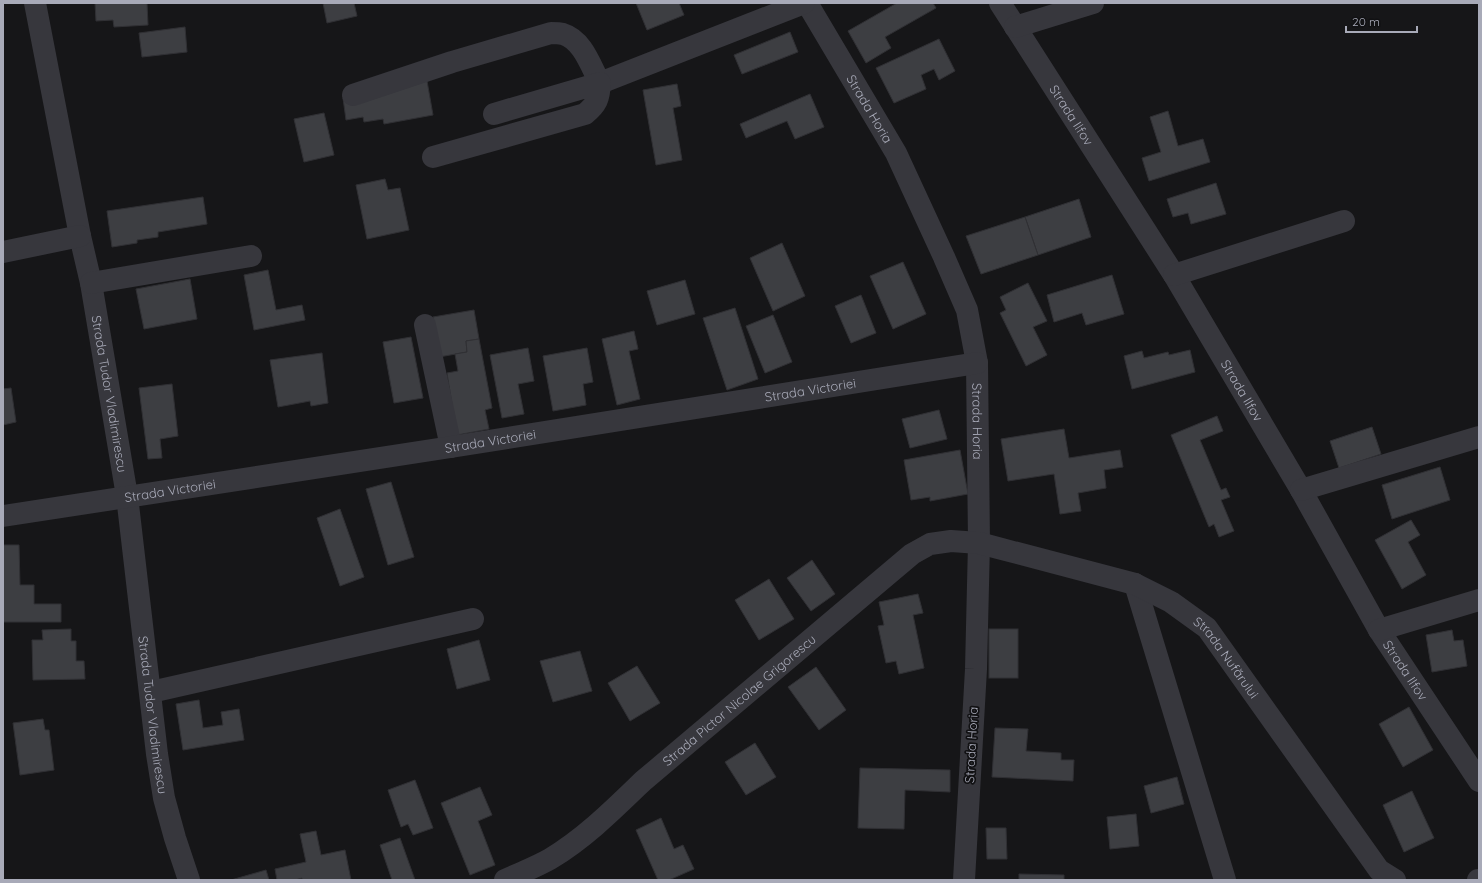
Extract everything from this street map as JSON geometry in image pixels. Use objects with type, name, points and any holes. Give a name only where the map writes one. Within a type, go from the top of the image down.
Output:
[{"type":"street","name":"Strada Tudor Vladimirescu","points":[[35,3],[90,283],[127,496],[151,692],[157,754],[164,798],[189,880]]},
{"type":"street","points":[[494,114],[600,83],[804,3]]},
{"type":"street","name":"Strada Horia","points":[[807,3],[896,153],[967,310],[977,363],[979,543],[976,669],[964,880]]},
{"type":"street","name":"Strada Ilfov","points":[[1000,3],[1174,275],[1302,490],[1379,630],[1479,781]]},
{"type":"street","points":[[1015,27],[1093,3]]},
{"type":"street","points":[[353,94],[452,62],[551,33],[563,34],[574,40],[580,46],[600,83],[599,96],[594,106],[585,114],[434,157]]},
{"type":"street","points":[[1174,275],[1344,221]]},
{"type":"street","points":[[3,252],[80,236]]},
{"type":"street","points":[[90,283],[251,256]]},
{"type":"street","points":[[425,325],[451,447]]},
{"type":"street","name":"Strada Victoriei","points":[[3,516],[451,447],[977,363]]},
{"type":"street","points":[[1302,490],[1479,437]]},
{"type":"street","name":"Strada Pictor Nicolae Grigorescu","points":[[505,880],[550,859],[598,824],[643,781],[912,554],[930,544],[951,541],[979,543]]},
{"type":"street","name":"Strada Nufărului","points":[[979,543],[1135,584],[1171,602],[1206,628],[1379,870],[1394,880]]},
{"type":"street","points":[[1135,584],[1225,880]]},
{"type":"street","points":[[1379,630],[1479,600]]},
{"type":"street","points":[[151,692],[472,619]]},
{"type":"building","points":[[95,3],[147,3],[148,25],[114,27],[113,20],[96,21]]},
{"type":"building","points":[[323,3],[354,3],[357,16],[327,23]]},
{"type":"building","points":[[636,3],[679,3],[684,15],[647,30]]},
{"type":"building","points":[[897,3],[933,3],[936,8],[885,37],[891,48],[866,63],[848,31]]},
{"type":"building","points":[[185,27],[187,52],[142,57],[139,33]]},
{"type":"building","points":[[790,32],[798,52],[742,74],[734,55]]},
{"type":"building","points":[[939,39],[955,71],[939,80],[934,69],[921,75],[926,89],[894,103],[876,68]]},
{"type":"building","points":[[427,81],[433,115],[384,124],[383,119],[364,122],[363,117],[346,120],[343,98]]},
{"type":"building","points":[[677,84],[681,106],[673,108],[682,160],[656,165],[643,90]]},
{"type":"building","points":[[810,94],[824,127],[795,139],[787,121],[746,138],[740,124]]},
{"type":"building","points":[[1168,111],[1178,146],[1203,139],[1210,162],[1149,181],[1142,158],[1161,152],[1150,117]]},
{"type":"building","points":[[324,113],[334,155],[304,162],[294,119]]},
{"type":"building","points":[[385,179],[388,190],[400,188],[409,230],[367,239],[356,185]]},
{"type":"building","points":[[1216,183],[1226,214],[1191,224],[1188,213],[1173,217],[1167,199]]},
{"type":"building","points":[[203,197],[207,224],[158,232],[158,237],[137,240],[137,243],[112,247],[107,211]]},
{"type":"building","points":[[1079,199],[1091,237],[1038,255],[1025,217]]},
{"type":"building","points":[[1025,217],[1038,255],[981,274],[966,236]]},
{"type":"building","points":[[782,243],[805,296],[773,311],[750,258]]},
{"type":"building","points":[[903,262],[926,314],[893,329],[870,276]]},
{"type":"building","points":[[268,270],[276,310],[302,305],[305,320],[254,330],[244,275]]},
{"type":"building","points":[[1112,275],[1124,314],[1086,325],[1082,313],[1054,322],[1047,295]]},
{"type":"building","points":[[190,279],[197,319],[144,329],[136,289]]},
{"type":"building","points":[[685,280],[695,314],[657,325],[647,291]]},
{"type":"building","points":[[1028,283],[1047,321],[1033,327],[1047,355],[1026,366],[1000,313],[1006,310],[1000,297]]},
{"type":"building","points":[[861,295],[876,333],[851,343],[835,306]]},
{"type":"building","points":[[735,308],[758,379],[727,390],[703,318]]},
{"type":"building","points":[[474,310],[479,339],[466,341],[467,352],[439,357],[433,317]]},
{"type":"building","points":[[773,315],[792,362],[765,373],[746,326]]},
{"type":"building","points":[[634,331],[638,349],[629,351],[640,399],[617,405],[602,339]]},
{"type":"building","points":[[411,337],[423,398],[394,403],[383,342]]},
{"type":"building","points":[[479,339],[492,408],[485,410],[489,429],[457,435],[447,373],[458,371],[455,354],[467,352],[466,341]]},
{"type":"building","points":[[528,348],[534,381],[518,384],[524,414],[502,418],[490,355]]},
{"type":"building","points":[[587,348],[593,382],[583,384],[586,405],[553,411],[543,356]]},
{"type":"building","points":[[1190,350],[1195,372],[1132,389],[1124,356],[1142,351],[1144,358],[1168,352],[1169,355]]},
{"type":"building","points":[[322,353],[328,403],[311,406],[310,401],[278,407],[270,360]]},
{"type":"building","points":[[172,384],[178,436],[160,439],[162,458],[148,459],[139,388]]},
{"type":"building","points":[[11,388],[16,422],[3,425],[3,389]]},
{"type":"building","points":[[939,410],[947,439],[910,448],[902,419]]},
{"type":"building","points":[[1217,416],[1223,431],[1200,440],[1221,490],[1226,488],[1230,497],[1221,500],[1234,531],[1219,537],[1214,524],[1209,527],[1171,435]]},
{"type":"building","points":[[1372,427],[1381,454],[1339,468],[1330,441]]},
{"type":"building","points":[[1064,429],[1069,458],[1120,450],[1123,467],[1104,470],[1106,488],[1078,493],[1081,511],[1060,514],[1054,474],[1008,481],[1001,439]]},
{"type":"building","points":[[960,450],[968,494],[930,501],[930,497],[911,500],[904,460]]},
{"type":"building","points":[[1440,467],[1450,500],[1392,519],[1382,485]]},
{"type":"building","points":[[391,482],[414,557],[388,565],[366,489]]},
{"type":"building","points":[[340,509],[364,577],[340,586],[317,518]]},
{"type":"building","points":[[1411,520],[1420,535],[1408,542],[1426,575],[1402,589],[1375,540]]},
{"type":"building","points":[[3,545],[19,545],[20,585],[34,585],[34,604],[61,604],[61,622],[3,622]]},
{"type":"building","points":[[812,560],[835,594],[811,611],[787,578]]},
{"type":"building","points":[[769,579],[794,619],[759,640],[735,600]]},
{"type":"building","points":[[918,594],[923,613],[913,615],[924,668],[899,674],[896,661],[886,663],[878,626],[884,625],[879,602]]},
{"type":"building","points":[[71,629],[71,641],[76,641],[76,661],[84,661],[85,679],[33,680],[32,640],[43,640],[42,630]]},
{"type":"building","points":[[989,629],[1018,629],[1018,678],[989,678]]},
{"type":"building","points":[[1452,630],[1454,641],[1463,640],[1467,666],[1432,672],[1426,635]]},
{"type":"building","points":[[479,640],[490,680],[457,689],[447,649]]},
{"type":"building","points":[[580,651],[592,691],[553,702],[540,661]]},
{"type":"building","points":[[637,666],[660,703],[630,721],[608,683]]},
{"type":"building","points":[[816,667],[846,710],[819,730],[788,687]]},
{"type":"building","points":[[199,700],[203,728],[223,725],[221,712],[239,709],[244,740],[183,750],[176,704]]},
{"type":"building","points":[[1409,707],[1433,750],[1403,767],[1379,724]]},
{"type":"building","points":[[43,719],[45,730],[49,730],[54,770],[20,775],[13,723]]},
{"type":"building","points":[[995,728],[1028,729],[1026,751],[1061,753],[1061,760],[1074,760],[1073,781],[992,777]]},
{"type":"building","points":[[755,743],[776,777],[746,795],[725,762]]},
{"type":"building","points":[[860,768],[950,770],[950,792],[905,790],[904,829],[858,828]]},
{"type":"building","points":[[1177,777],[1184,804],[1151,813],[1144,786]]},
{"type":"building","points":[[415,780],[433,828],[413,835],[408,824],[401,827],[388,790]]},
{"type":"building","points":[[480,787],[492,815],[478,821],[495,865],[470,875],[441,803]]},
{"type":"building","points":[[1412,791],[1434,838],[1404,852],[1383,805]]},
{"type":"building","points":[[1136,814],[1139,846],[1110,849],[1107,817]]},
{"type":"building","points":[[661,818],[674,849],[683,845],[694,869],[669,880],[658,880],[636,830]]},
{"type":"building","points":[[986,828],[1006,828],[1007,859],[987,859]]},
{"type":"building","points":[[316,831],[321,855],[345,850],[351,880],[302,880],[302,878],[295,880],[277,880],[275,869],[306,862],[300,834]]},
{"type":"building","points":[[400,838],[415,880],[392,880],[380,845]]},
{"type":"building","points":[[266,870],[269,880],[231,880]]},
{"type":"building","points":[[1019,874],[1064,875],[1064,880],[1019,880]]}]
